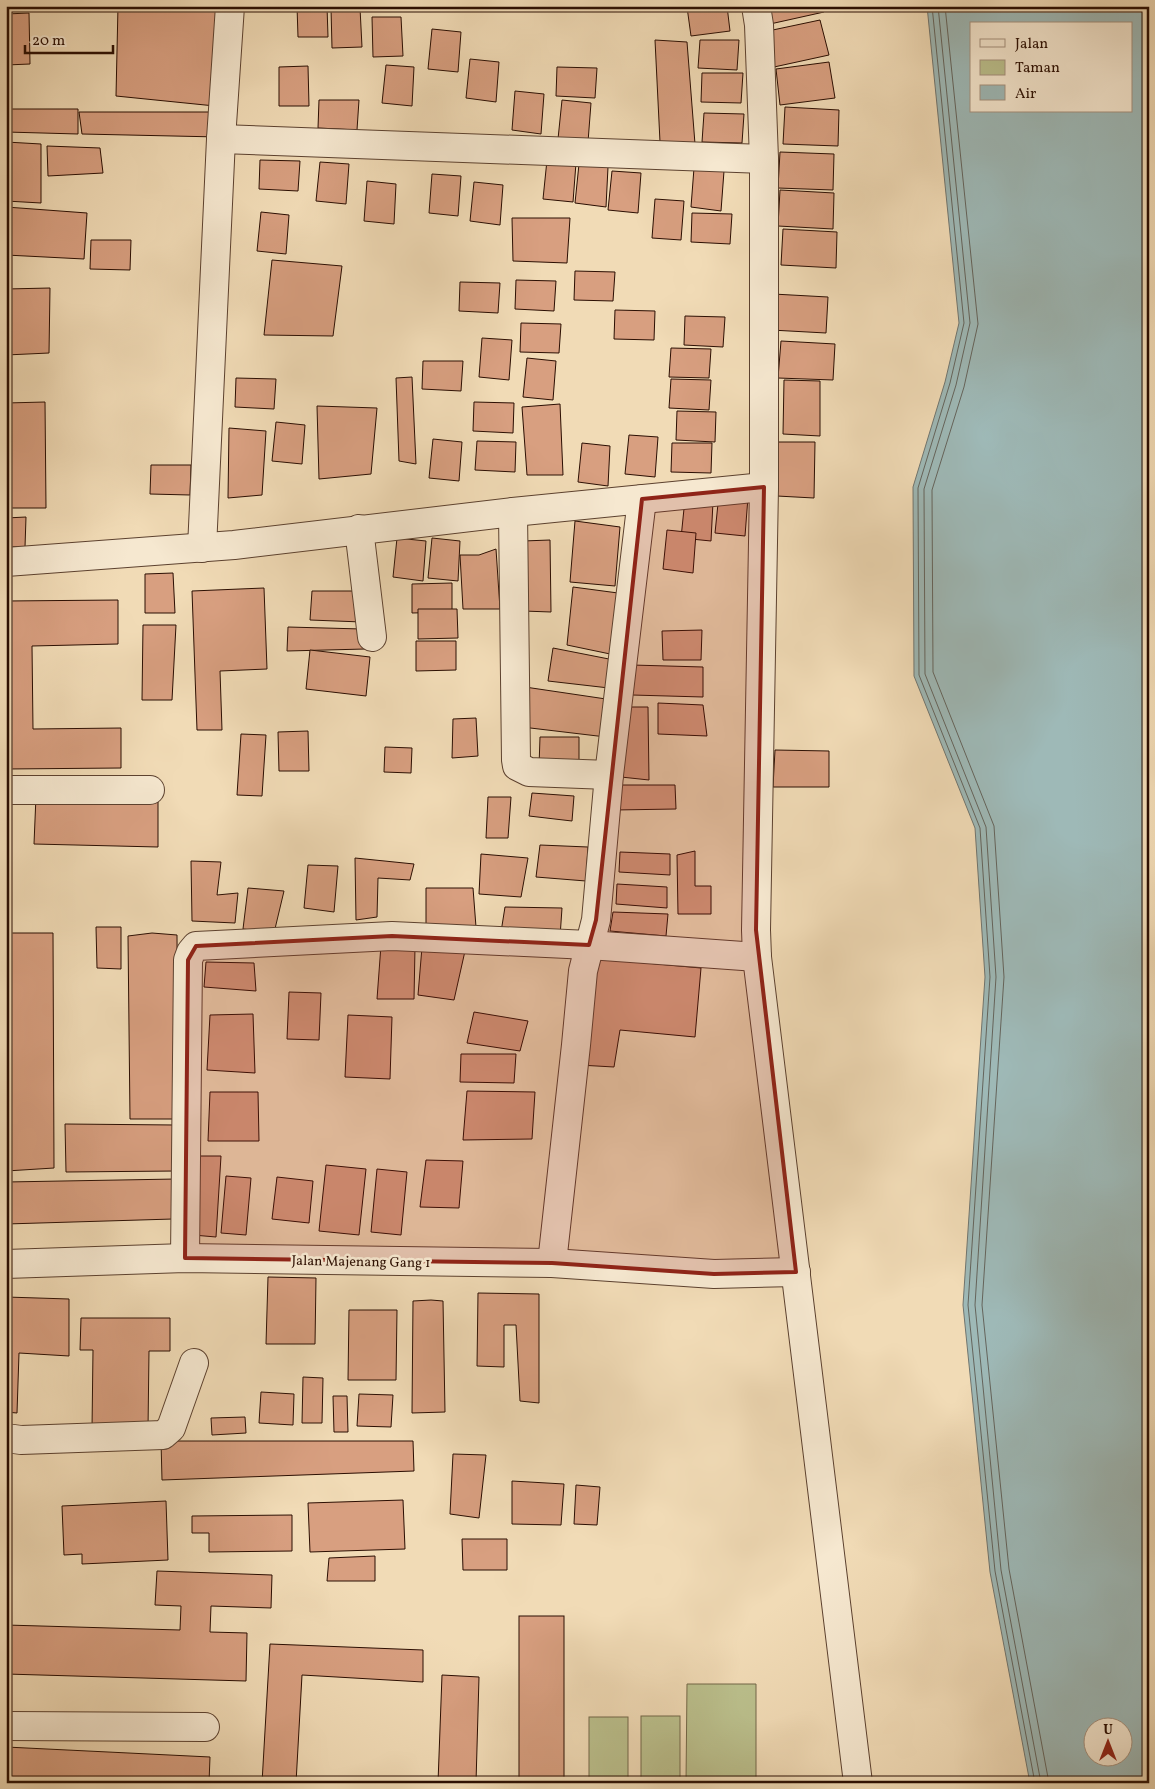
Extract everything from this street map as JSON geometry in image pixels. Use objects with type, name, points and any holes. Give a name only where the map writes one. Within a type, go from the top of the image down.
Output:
[{"type":"street","points":[[202,548],[221,138],[230,6]]},
{"type":"street","points":[[756,6],[764,159],[764,487],[757,956],[858,1783]]},
{"type":"street","points":[[221,138],[764,159]]},
{"type":"street","points":[[6,562],[202,548],[513,512],[764,487]]},
{"type":"street","points":[[552,1263],[583,972],[596,920],[608,775],[642,498]]},
{"type":"street","points":[[513,512],[516,760],[518,766],[529,772],[608,775]]},
{"type":"street","points":[[359,529],[372,637]]},
{"type":"street","points":[[6,790],[150,790]]},
{"type":"street","points":[[185,1258],[188,960],[190,952],[196,946],[392,936],[757,956]]},
{"type":"street","name":"Jalan Majenang Gang 1","points":[[6,1264],[185,1258],[552,1263],[714,1274],[796,1272]]},
{"type":"street","points":[[6,1438],[21,1440],[163,1435],[171,1428],[194,1363]]},
{"type":"street","points":[[6,1726],[205,1726]]},
{"type":"highlighted area","points":[[764,487],[756,930],[796,1272],[714,1274],[552,1263],[185,1258],[188,960],[196,946],[392,936],[589,945],[596,920],[642,499]]},
{"type":"green space","points":[[687,1684],[756,1684],[756,1783],[686,1783]]},
{"type":"green space","points":[[641,1716],[680,1716],[680,1783],[641,1783]]},
{"type":"green space","points":[[589,1717],[628,1717],[628,1783],[589,1783]]},
{"type":"water","points":[[927,6],[1149,6],[1149,1783],[1030,1783],[990,1572],[963,1305],[985,977],[975,828],[914,676],[913,487],[945,382],[959,323]]},
{"type":"building","points":[[118,6],[220,6],[215,106],[116,96]]},
{"type":"building","points":[[297,6],[327,6],[328,37],[298,37]]},
{"type":"building","points":[[727,6],[730,31],[691,36],[687,7]]},
{"type":"building","points":[[767,6],[823,6],[824,12],[770,24]]},
{"type":"building","points":[[331,8],[360,8],[362,47],[332,48]]},
{"type":"building","points":[[29,13],[30,64],[6,65],[6,14]]},
{"type":"building","points":[[372,17],[401,17],[403,56],[373,57]]},
{"type":"building","points":[[820,20],[829,55],[774,67],[768,31]]},
{"type":"building","points":[[432,29],[461,32],[458,72],[428,69]]},
{"type":"building","points":[[655,40],[687,42],[695,144],[660,142]]},
{"type":"building","points":[[700,40],[739,40],[737,70],[698,68]]},
{"type":"building","points":[[470,59],[499,62],[496,102],[466,98]]},
{"type":"building","points":[[829,62],[835,98],[780,105],[776,69]]},
{"type":"building","points":[[386,65],[414,67],[412,106],[382,103]]},
{"type":"building","points":[[308,66],[309,106],[279,106],[279,67]]},
{"type":"building","points":[[557,67],[597,68],[595,98],[556,96]]},
{"type":"building","points":[[702,73],[743,73],[741,103],[701,102]]},
{"type":"building","points":[[515,91],[544,94],[541,134],[512,130]]},
{"type":"building","points":[[319,100],[359,100],[357,130],[318,128]]},
{"type":"building","points":[[562,100],[591,103],[588,142],[558,139]]},
{"type":"building","points":[[785,107],[839,110],[838,146],[783,144]]},
{"type":"building","points":[[6,109],[78,109],[78,134],[6,132]]},
{"type":"building","points":[[79,112],[219,112],[219,137],[82,134]]},
{"type":"building","points":[[704,113],[744,114],[742,143],[702,142]]},
{"type":"building","points":[[6,142],[41,144],[41,203],[6,201]]},
{"type":"building","points":[[47,146],[100,148],[103,173],[48,176]]},
{"type":"building","points":[[780,152],[834,154],[833,190],[778,188]]},
{"type":"building","points":[[260,160],[300,161],[298,191],[259,189]]},
{"type":"building","points":[[547,160],[576,163],[573,202],[543,199]]},
{"type":"building","points":[[320,162],[349,164],[346,204],[316,201]]},
{"type":"building","points":[[579,164],[608,167],[606,207],[575,203]]},
{"type":"building","points":[[694,168],[724,171],[721,211],[691,207]]},
{"type":"building","points":[[612,171],[641,173],[638,213],[608,210]]},
{"type":"building","points":[[432,174],[461,176],[458,216],[429,213]]},
{"type":"building","points":[[367,181],[396,184],[394,224],[364,221]]},
{"type":"building","points":[[474,182],[503,185],[500,225],[470,221]]},
{"type":"building","points":[[780,190],[834,193],[833,229],[778,226]]},
{"type":"building","points":[[655,199],[684,201],[681,240],[652,238]]},
{"type":"building","points":[[6,207],[87,213],[84,259],[6,255]]},
{"type":"building","points":[[261,212],[289,215],[286,254],[257,251]]},
{"type":"building","points":[[692,213],[732,214],[730,244],[691,242]]},
{"type":"building","points":[[512,218],[570,218],[567,263],[513,261]]},
{"type":"building","points":[[783,229],[837,232],[836,268],[781,265]]},
{"type":"building","points":[[91,240],[131,240],[130,270],[90,269]]},
{"type":"building","points":[[272,260],[342,266],[333,336],[264,335]]},
{"type":"building","points":[[575,271],[615,272],[613,301],[574,300]]},
{"type":"building","points":[[516,280],[556,281],[554,311],[515,309]]},
{"type":"building","points":[[460,282],[500,283],[498,313],[459,311]]},
{"type":"building","points":[[50,288],[49,353],[6,355],[6,289]]},
{"type":"building","points":[[773,294],[828,297],[826,333],[771,330]]},
{"type":"building","points":[[615,310],[655,311],[654,340],[614,339]]},
{"type":"building","points":[[685,316],[725,317],[723,347],[684,345]]},
{"type":"building","points":[[521,323],[561,324],[559,353],[520,352]]},
{"type":"building","points":[[482,338],[512,340],[509,380],[479,377]]},
{"type":"building","points":[[781,341],[835,344],[833,380],[778,378]]},
{"type":"building","points":[[671,348],[711,349],[709,378],[669,377]]},
{"type":"building","points":[[527,358],[556,361],[553,400],[523,397]]},
{"type":"building","points":[[423,361],[463,361],[461,391],[422,389]]},
{"type":"building","points":[[412,377],[416,464],[399,461],[396,378]]},
{"type":"building","points":[[236,378],[276,379],[274,409],[235,407]]},
{"type":"building","points":[[671,379],[711,380],[709,410],[669,408]]},
{"type":"building","points":[[784,380],[820,381],[820,436],[783,434]]},
{"type":"building","points":[[45,402],[46,508],[6,508],[6,403]]},
{"type":"building","points":[[474,402],[514,403],[513,433],[473,431]]},
{"type":"building","points":[[560,404],[563,475],[527,475],[522,407]]},
{"type":"building","points":[[317,406],[377,408],[371,474],[319,479]]},
{"type":"building","points":[[677,411],[716,412],[715,442],[676,440]]},
{"type":"building","points":[[276,422],[305,425],[302,464],[272,461]]},
{"type":"building","points":[[229,428],[266,431],[262,495],[228,498]]},
{"type":"building","points":[[629,435],[658,437],[655,477],[625,474]]},
{"type":"building","points":[[433,439],[462,442],[459,481],[429,478]]},
{"type":"building","points":[[477,441],[516,442],[515,472],[475,470]]},
{"type":"building","points":[[778,442],[815,442],[814,498],[777,496]]},
{"type":"building","points":[[582,443],[610,446],[608,486],[578,482]]},
{"type":"building","points":[[672,443],[712,443],[711,473],[671,472]]},
{"type":"building","points":[[151,465],[191,465],[190,495],[150,494]]},
{"type":"building","points":[[719,494],[748,497],[745,536],[715,533]]},
{"type":"building","points":[[685,499],[713,502],[711,541],[681,538]]},
{"type":"building","points":[[26,517],[25,547],[6,547],[6,518]]},
{"type":"building","points":[[575,521],[620,527],[615,586],[570,582]]},
{"type":"building","points":[[667,530],[696,533],[693,573],[663,569]]},
{"type":"building","points":[[397,538],[426,541],[423,581],[393,577]]},
{"type":"building","points":[[432,538],[460,541],[458,581],[428,578]]},
{"type":"building","points":[[550,540],[551,612],[523,611],[523,541]]},
{"type":"building","points":[[496,549],[500,609],[463,609],[460,555],[479,555]]},
{"type":"building","points":[[173,573],[175,613],[145,613],[145,574]]},
{"type":"building","points":[[452,583],[452,612],[412,613],[412,584]]},
{"type":"building","points":[[573,587],[618,593],[615,655],[567,645]]},
{"type":"building","points":[[264,588],[267,669],[220,671],[222,730],[197,730],[192,591]]},
{"type":"building","points":[[312,591],[364,591],[362,622],[310,620]]},
{"type":"building","points":[[118,600],[118,644],[32,646],[33,729],[121,728],[121,768],[6,769],[6,601]]},
{"type":"building","points":[[418,609],[457,609],[458,638],[418,639]]},
{"type":"building","points":[[143,625],[176,625],[172,700],[142,700]]},
{"type":"building","points":[[288,627],[362,629],[365,649],[287,651]]},
{"type":"building","points":[[702,630],[701,660],[663,660],[662,631]]},
{"type":"building","points":[[416,641],[456,641],[456,670],[416,671]]},
{"type":"building","points":[[553,648],[614,660],[609,688],[548,681]]},
{"type":"building","points":[[310,650],[370,657],[366,696],[306,689]]},
{"type":"building","points":[[632,665],[703,667],[703,697],[632,695]]},
{"type":"building","points":[[525,687],[606,699],[606,737],[522,727]]},
{"type":"building","points":[[658,703],[703,705],[707,736],[658,734]]},
{"type":"building","points":[[624,707],[648,707],[649,780],[621,777]]},
{"type":"building","points":[[476,718],[478,756],[452,758],[453,719]]},
{"type":"building","points":[[308,731],[309,771],[279,771],[278,732]]},
{"type":"building","points":[[241,734],[266,735],[262,796],[237,795]]},
{"type":"building","points":[[540,737],[579,737],[579,766],[539,767]]},
{"type":"building","points":[[385,747],[412,748],[411,773],[384,772]]},
{"type":"building","points":[[775,750],[829,751],[829,787],[773,787]]},
{"type":"building","points":[[615,785],[675,785],[676,809],[615,810]]},
{"type":"building","points":[[532,793],[574,796],[572,821],[529,816]]},
{"type":"building","points":[[36,796],[158,799],[158,847],[34,844]]},
{"type":"building","points":[[488,797],[511,797],[508,838],[486,838]]},
{"type":"building","points":[[540,845],[588,847],[586,881],[536,877]]},
{"type":"building","points":[[695,851],[695,886],[711,886],[711,914],[678,914],[677,855]]},
{"type":"building","points":[[620,852],[670,854],[670,875],[619,872]]},
{"type":"building","points":[[481,854],[528,858],[521,897],[479,894]]},
{"type":"building","points":[[355,858],[414,864],[410,880],[378,878],[377,917],[356,920]]},
{"type":"building","points":[[191,861],[221,862],[217,895],[238,893],[235,923],[192,921]]},
{"type":"building","points":[[308,865],[338,866],[334,912],[304,908]]},
{"type":"building","points":[[617,884],[667,887],[667,908],[616,904]]},
{"type":"building","points":[[248,888],[284,891],[274,933],[243,929]]},
{"type":"building","points":[[426,888],[473,888],[476,927],[426,924]]},
{"type":"building","points":[[505,907],[562,908],[560,937],[501,932]]},
{"type":"building","points":[[613,912],[668,914],[666,936],[610,931]]},
{"type":"building","points":[[96,927],[121,927],[121,969],[97,968]]},
{"type":"building","points":[[6,933],[53,933],[54,1168],[6,1171]]},
{"type":"building","points":[[152,933],[177,935],[178,1119],[130,1119],[128,936]]},
{"type":"building","points":[[381,945],[415,947],[414,999],[377,999]]},
{"type":"building","points":[[422,947],[465,951],[454,1000],[418,995]]},
{"type":"building","points":[[592,958],[701,968],[695,1037],[620,1030],[614,1067],[579,1065]]},
{"type":"building","points":[[206,962],[254,963],[256,991],[204,987]]},
{"type":"building","points":[[289,992],[321,993],[319,1040],[287,1039]]},
{"type":"building","points":[[474,1012],[528,1021],[520,1051],[467,1043]]},
{"type":"building","points":[[253,1014],[255,1073],[207,1070],[210,1015]]},
{"type":"building","points":[[348,1015],[392,1017],[390,1079],[345,1077]]},
{"type":"building","points":[[461,1054],[516,1054],[514,1083],[460,1082]]},
{"type":"building","points":[[467,1091],[535,1092],[532,1139],[463,1140]]},
{"type":"building","points":[[210,1092],[258,1092],[259,1141],[208,1141]]},
{"type":"building","points":[[65,1124],[175,1125],[176,1171],[66,1172]]},
{"type":"building","points":[[198,1156],[221,1156],[216,1237],[193,1235]]},
{"type":"building","points":[[426,1160],[463,1161],[459,1208],[420,1207]]},
{"type":"building","points":[[326,1165],[366,1169],[359,1235],[319,1231]]},
{"type":"building","points":[[377,1169],[407,1172],[401,1235],[371,1232]]},
{"type":"building","points":[[226,1176],[251,1178],[246,1235],[221,1233]]},
{"type":"building","points":[[277,1177],[313,1181],[309,1223],[272,1219]]},
{"type":"building","points":[[176,1179],[173,1219],[6,1224],[6,1182]]},
{"type":"building","points":[[268,1277],[316,1278],[315,1344],[266,1344]]},
{"type":"building","points":[[478,1293],[539,1294],[539,1403],[520,1401],[516,1325],[504,1325],[504,1367],[477,1366]]},
{"type":"building","points":[[6,1297],[69,1299],[69,1356],[19,1353],[17,1413],[6,1412]]},
{"type":"building","points":[[413,1301],[443,1301],[445,1412],[412,1413]]},
{"type":"building","points":[[349,1310],[397,1310],[396,1380],[348,1380]]},
{"type":"building","points":[[81,1318],[170,1318],[170,1351],[149,1351],[148,1429],[92,1429],[93,1350],[80,1350]]},
{"type":"building","points":[[303,1377],[323,1378],[322,1423],[302,1423]]},
{"type":"building","points":[[261,1392],[294,1394],[293,1425],[259,1423]]},
{"type":"building","points":[[359,1394],[393,1395],[391,1427],[357,1426]]},
{"type":"building","points":[[333,1396],[347,1396],[348,1432],[334,1432]]},
{"type":"building","points":[[245,1417],[246,1433],[212,1435],[211,1418]]},
{"type":"building","points":[[161,1441],[413,1441],[414,1471],[162,1480]]},
{"type":"building","points":[[453,1454],[486,1455],[479,1518],[450,1514]]},
{"type":"building","points":[[512,1481],[564,1484],[561,1525],[512,1524]]},
{"type":"building","points":[[576,1485],[600,1487],[597,1525],[574,1524]]},
{"type":"building","points":[[403,1500],[405,1549],[310,1552],[308,1503]]},
{"type":"building","points":[[166,1501],[168,1560],[82,1564],[82,1554],[64,1555],[62,1506]]},
{"type":"building","points":[[292,1515],[292,1551],[209,1552],[209,1533],[192,1533],[192,1516]]},
{"type":"building","points":[[462,1539],[507,1539],[507,1570],[463,1570]]},
{"type":"building","points":[[375,1556],[375,1581],[327,1581],[329,1558]]},
{"type":"building","points":[[157,1571],[272,1575],[271,1608],[211,1606],[210,1632],[247,1633],[246,1681],[6,1674],[6,1625],[180,1630],[181,1606],[155,1605]]},
{"type":"building","points":[[519,1616],[564,1616],[564,1783],[519,1783]]},
{"type":"building","points":[[270,1644],[423,1650],[423,1682],[302,1675],[296,1783],[262,1783]]},
{"type":"building","points":[[442,1675],[479,1677],[476,1783],[438,1783]]},
{"type":"building","points":[[6,1747],[210,1757],[209,1783],[6,1783]]}]
